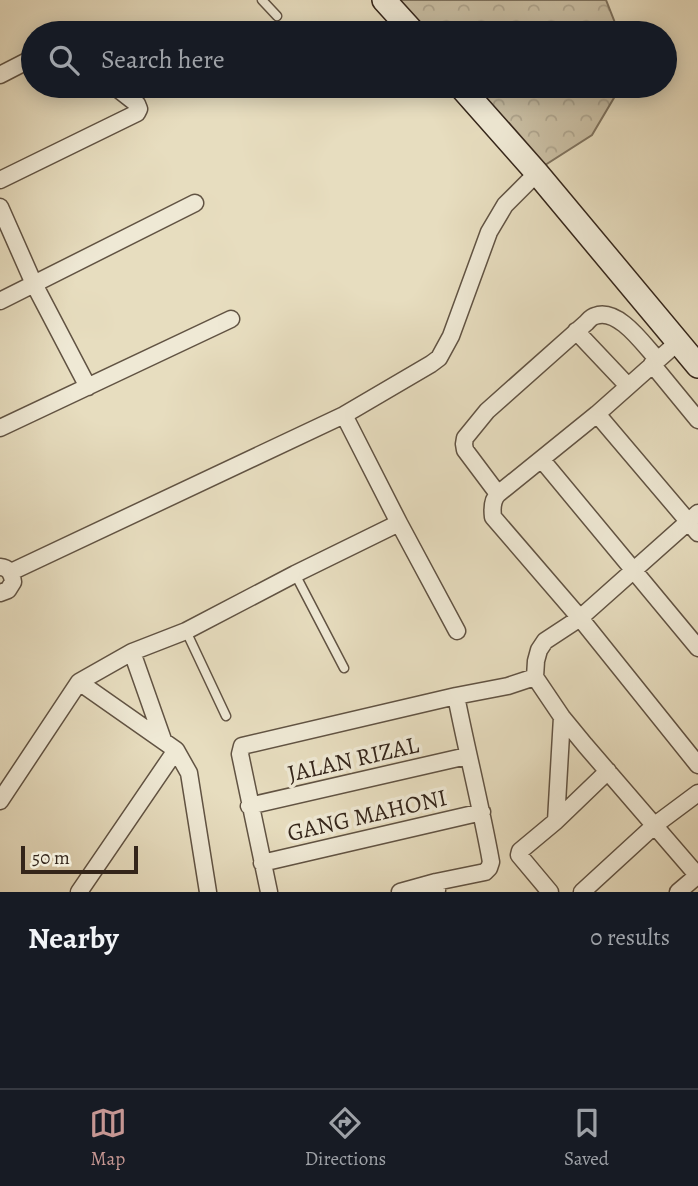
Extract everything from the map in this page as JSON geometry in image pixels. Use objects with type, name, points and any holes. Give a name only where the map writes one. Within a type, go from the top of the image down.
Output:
[{"type":"main road","points":[[384,0],[403,21]]},
{"type":"main road","points":[[471,98],[698,366]]},
{"type":"street","points":[[0,75],[21,64]]},
{"type":"street","points":[[0,180],[137,113],[137,104],[129,98]]},
{"type":"street","points":[[0,593],[12,587],[13,582],[5,570],[344,415],[439,358],[452,336],[489,232],[505,205],[537,173]]},
{"type":"street","points":[[0,301],[195,203]]},
{"type":"street","points":[[0,207],[34,284],[88,387]]},
{"type":"street","points":[[498,494],[465,450],[465,438],[487,411],[595,316],[604,315],[622,321],[698,420]]},
{"type":"street","points":[[0,428],[231,319]]},
{"type":"street","points":[[576,331],[628,386]]},
{"type":"street","points":[[677,343],[597,414],[498,494],[492,508],[493,517],[580,618],[698,765]]},
{"type":"street","points":[[531,679],[539,650],[545,641],[580,618],[633,569],[695,522],[597,414]]},
{"type":"street","points":[[344,415],[457,631]]},
{"type":"street","points":[[542,460],[698,648]]},
{"type":"street","points":[[0,802],[79,682],[132,652],[186,631],[399,523]]},
{"type":"street","points":[[132,652],[169,745],[189,773],[208,892]]},
{"type":"street","points":[[268,892],[249,806],[240,754],[242,746],[531,679]]},
{"type":"street","points":[[531,679],[698,875],[678,892]]},
{"type":"street","points":[[79,682],[169,745]]},
{"type":"street","points":[[400,892],[437,887],[485,872],[491,862],[456,696]]},
{"type":"street","points":[[556,821],[562,717]]},
{"type":"street","points":[[79,892],[169,745]]},
{"type":"street","name":"JALAN RIZAL","points":[[249,806],[467,756]]},
{"type":"street","points":[[550,892],[519,855],[520,851],[608,771]]},
{"type":"street","points":[[582,892],[655,825],[698,793]]},
{"type":"street","name":"GANG MAHONI","points":[[262,863],[482,813]]},
{"type":"lane","points":[[262,0],[277,16]]},
{"type":"lane","points":[[295,574],[344,668]]},
{"type":"lane","points":[[186,631],[226,716]]},
{"type":"green space","points":[[383,0],[606,0],[614,21],[403,21]]},
{"type":"green space","points":[[476,98],[614,98],[592,135],[542,167]]}]
